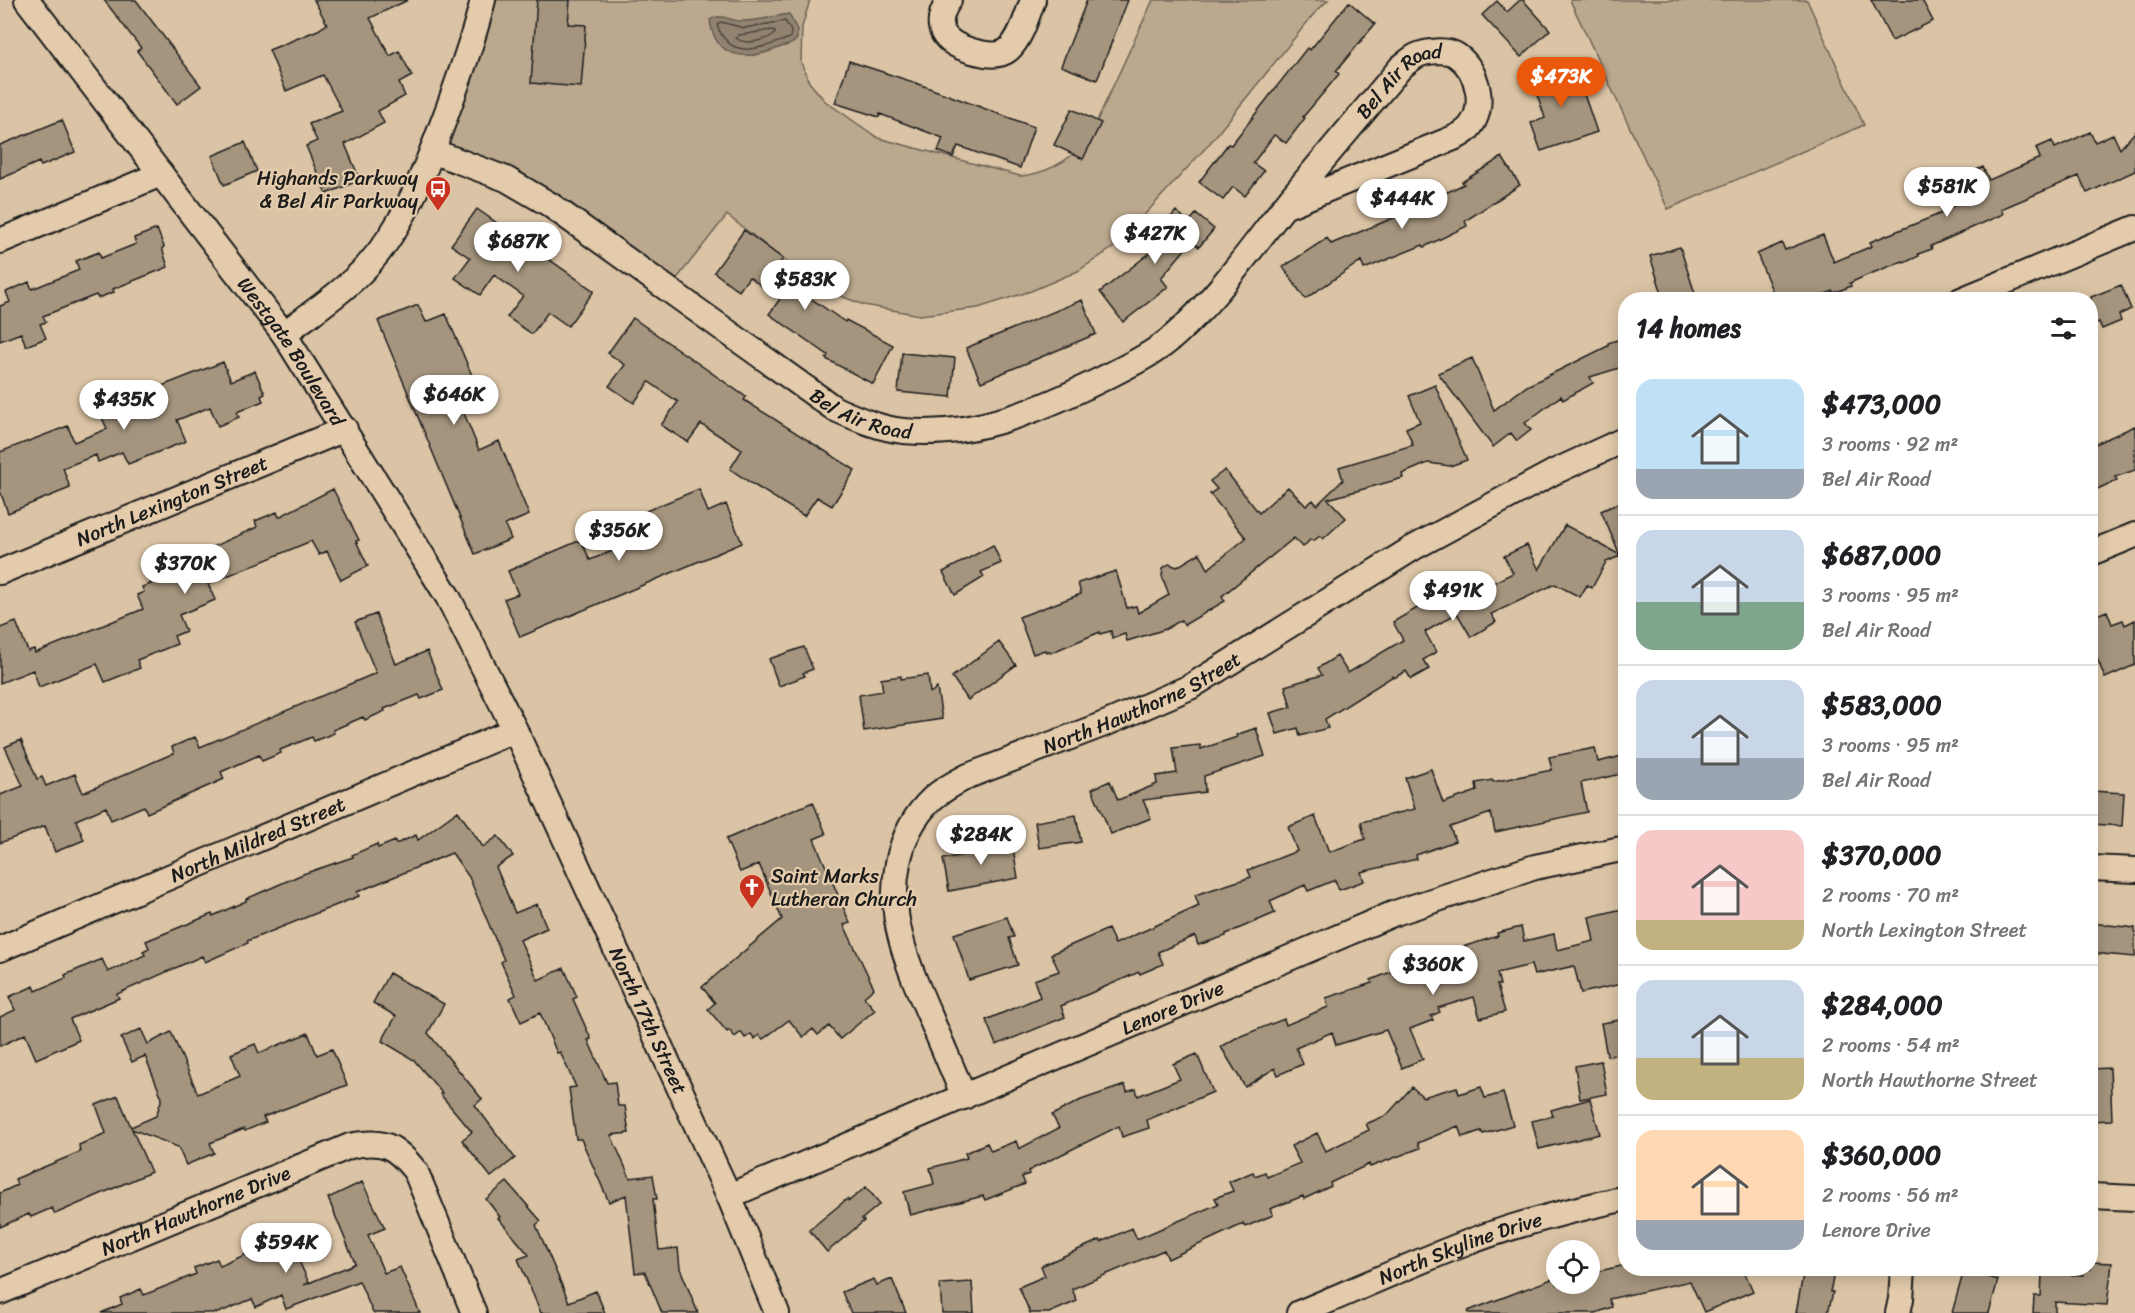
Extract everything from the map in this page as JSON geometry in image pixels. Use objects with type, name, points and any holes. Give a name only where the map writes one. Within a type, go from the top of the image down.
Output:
[{"type":"street","name":"Westgate Boulevard","points":[[27,0],[284,334],[448,597],[515,730]]},
{"type":"street","points":[[284,334],[349,283],[369,264],[408,207],[432,152],[474,36],[483,0]]},
{"type":"street","points":[[949,0],[941,21],[947,40],[967,50],[994,55],[1004,52],[1014,43],[1033,0]]},
{"type":"street","name":"Bel Air Road","points":[[432,152],[506,178],[549,204],[835,409],[864,421],[903,431],[950,432],[1002,421],[1083,388],[1155,351],[1194,317],[1222,286],[1284,207],[1401,67],[1417,55],[1433,51],[1455,54],[1467,67],[1477,83],[1479,98],[1475,118],[1468,130],[1456,137],[1284,207]]},
{"type":"street","points":[[0,241],[161,174]]},
{"type":"street","points":[[1980,292],[2135,228]]},
{"type":"street","name":"North Lexington Street","points":[[0,572],[345,429]]},
{"type":"street","name":"North Hawthorne Street","points":[[964,1097],[909,967],[900,936],[895,895],[899,855],[909,832],[932,799],[968,776],[1107,723],[1190,687],[1413,548],[1554,472],[1618,443]]},
{"type":"street","points":[[2098,550],[2135,535]]},
{"type":"street","name":"North Mildred Street","points":[[0,949],[515,730]]},
{"type":"street","name":"North 17th Street","points":[[515,730],[729,1196],[777,1313]]},
{"type":"street","name":"Lenore Drive","points":[[729,1196],[1395,914],[1535,867],[1618,850]]},
{"type":"street","points":[[2098,868],[2135,870]]},
{"type":"street","name":"North Hawthorne Drive","points":[[0,1292],[350,1146],[370,1142],[392,1148],[406,1159],[416,1172],[474,1313]]},
{"type":"street","points":[[2098,1196],[2135,1198]]},
{"type":"street","name":"North Skyline Drive","points":[[1299,1313],[1489,1234],[1540,1218],[1618,1200]]},
{"type":"street","points":[[1898,1313],[1903,1276]]},
{"type":"shaded area","points":[[483,0],[810,0],[802,27],[801,62],[809,82],[825,101],[878,138],[1020,176],[1039,173],[1056,165],[1087,142],[1153,0],[1328,0],[1313,15],[1210,143],[1117,245],[1078,271],[1031,291],[978,308],[920,315],[864,305],[818,287],[727,215],[668,290],[549,204],[432,151]]},
{"type":"shaded area","points":[[1570,0],[1807,0],[1864,125],[1668,209]]},
{"type":"water","points":[[789,14],[797,30],[795,41],[770,51],[747,55],[736,54],[719,44],[713,34],[710,20],[721,17],[747,21]]},
{"type":"building","points":[[104,0],[136,0],[201,86],[177,104],[137,51],[141,48]]},
{"type":"building","points":[[314,0],[408,0],[370,18],[390,56],[399,51],[412,76],[399,83],[405,96],[378,111],[384,123],[345,144],[360,180],[326,194],[306,146],[317,141],[309,124],[342,111],[323,75],[286,91],[269,50],[327,24]]},
{"type":"building","points":[[537,0],[570,0],[568,24],[586,25],[581,87],[531,83]]},
{"type":"building","points":[[1087,0],[1128,0],[1097,80],[1061,66]]},
{"type":"building","points":[[1523,0],[1550,30],[1521,57],[1482,15],[1497,1],[1507,12]]},
{"type":"building","points":[[1871,0],[1922,0],[1933,21],[1892,41]]},
{"type":"building","points":[[1349,2],[1375,24],[1336,71],[1339,74],[1303,117],[1305,118],[1286,143],[1274,135],[1253,163],[1264,171],[1245,196],[1233,187],[1223,200],[1199,182],[1307,48],[1310,50]]},
{"type":"building","points":[[849,61],[1034,127],[1020,168],[958,146],[953,157],[938,151],[943,138],[880,114],[879,117],[835,103]]},
{"type":"building","points":[[1573,62],[1597,132],[1541,151],[1531,123],[1545,118],[1531,76]]},
{"type":"building","points":[[1072,109],[1101,123],[1083,159],[1054,145]]},
{"type":"building","points":[[62,120],[75,152],[41,166],[39,162],[0,179],[0,145]]},
{"type":"building","points":[[2090,132],[2095,142],[2113,134],[2120,149],[2135,132],[2135,171],[2087,193],[2079,176],[2001,209],[2003,214],[1931,246],[1932,249],[1918,254],[1919,256],[1865,276],[1850,283],[1851,286],[1836,292],[1773,292],[1757,254],[1782,243],[1785,250],[1823,235],[1834,262],[1872,246],[1870,242],[1942,213],[1941,211],[1974,197],[1965,175],[1983,167],[1989,180],[2040,158],[2036,148],[2052,141],[2055,148]]},
{"type":"building","points":[[245,142],[257,171],[224,185],[212,156]]},
{"type":"building","points":[[1502,157],[1520,185],[1465,221],[1467,226],[1424,247],[1423,245],[1364,269],[1361,261],[1305,299],[1283,267],[1327,238],[1331,244],[1405,213],[1464,184],[1462,182]]},
{"type":"building","points":[[477,209],[594,291],[568,326],[548,312],[532,334],[507,317],[523,296],[494,275],[480,295],[455,278],[470,258],[451,245]]},
{"type":"building","points":[[1176,211],[1189,222],[1196,214],[1214,229],[1199,247],[1192,241],[1161,278],[1168,287],[1123,322],[1100,292],[1155,249],[1149,243]]},
{"type":"building","points":[[157,229],[168,267],[113,289],[114,292],[98,298],[96,295],[43,316],[46,322],[40,324],[46,338],[26,346],[21,333],[0,341],[0,306],[10,302],[6,292],[29,282],[32,289],[79,270],[76,261],[99,252],[101,258],[136,244],[134,238]]},
{"type":"building","points":[[744,230],[783,259],[773,272],[845,322],[846,320],[893,345],[873,384],[826,359],[828,355],[769,314],[780,299],[749,277],[739,291],[714,272]]},
{"type":"building","points":[[1680,247],[1694,292],[1661,292],[1650,256]]},
{"type":"building","points":[[2121,285],[2131,309],[2119,315],[2121,321],[2102,329],[2098,322],[2098,294]]},
{"type":"building","points":[[1082,300],[1096,334],[981,382],[966,348]]},
{"type":"building","points":[[418,305],[426,322],[446,314],[479,392],[459,401],[479,450],[499,441],[529,515],[505,525],[511,539],[475,554],[378,321]]},
{"type":"building","points":[[633,318],[746,397],[744,400],[855,470],[832,506],[817,497],[804,516],[730,469],[742,450],[701,424],[688,442],[661,425],[678,402],[649,382],[634,403],[609,386],[625,365],[608,353]]},
{"type":"building","points":[[1618,340],[1618,368],[1590,377],[1593,383],[1563,400],[1561,396],[1525,423],[1531,430],[1517,441],[1511,433],[1493,447],[1438,373],[1472,358],[1494,410],[1527,386],[1608,346],[1608,343]]},
{"type":"building","points":[[902,353],[955,358],[951,397],[898,392]]},
{"type":"building","points":[[223,362],[231,381],[255,371],[265,394],[261,396],[263,401],[237,412],[239,417],[218,426],[210,407],[177,420],[186,441],[128,464],[122,452],[98,462],[96,455],[63,468],[70,488],[8,513],[0,491],[0,452],[68,426],[74,442],[107,429],[98,408],[101,407],[98,401],[146,384],[149,391]]},
{"type":"building","points":[[1435,385],[1467,460],[1450,466],[1428,463],[1402,474],[1403,478],[1328,499],[1346,518],[1323,539],[1320,536],[1313,541],[1311,539],[1303,547],[1294,538],[1222,596],[1225,601],[1184,625],[1181,620],[1166,629],[1127,641],[1125,634],[1112,638],[1111,631],[1100,634],[1100,632],[1050,653],[1045,650],[1033,654],[1019,617],[1081,594],[1078,583],[1116,571],[1127,608],[1136,606],[1138,613],[1169,595],[1162,576],[1163,568],[1169,564],[1177,567],[1200,553],[1208,569],[1246,538],[1210,494],[1217,489],[1210,481],[1225,470],[1259,513],[1288,487],[1306,506],[1313,500],[1317,505],[1343,480],[1339,467],[1413,445],[1406,428],[1420,422],[1409,396]]},
{"type":"building","points":[[2135,426],[2135,470],[2115,477],[2117,480],[2098,489],[2098,443]]},
{"type":"building","points":[[333,489],[359,540],[356,541],[368,566],[341,580],[327,551],[319,555],[311,541],[208,584],[215,600],[179,615],[186,631],[174,636],[177,644],[137,660],[140,668],[105,682],[97,664],[39,687],[33,670],[0,683],[0,628],[16,622],[28,651],[34,649],[35,653],[143,609],[137,595],[144,592],[142,587],[151,584],[149,578],[172,569],[167,558],[191,548],[195,555],[257,527],[255,521],[277,512],[279,517]]},
{"type":"building","points":[[699,489],[708,512],[726,504],[742,543],[520,637],[504,599],[518,594],[508,571],[581,540],[590,560],[627,545],[617,523]]},
{"type":"building","points":[[1618,504],[1618,550],[1601,511]]},
{"type":"building","points":[[1565,525],[1618,554],[1618,557],[1606,562],[1592,588],[1587,585],[1580,597],[1555,584],[1491,614],[1496,622],[1471,637],[1457,613],[1425,632],[1436,652],[1423,660],[1429,669],[1411,679],[1406,671],[1394,678],[1393,676],[1325,719],[1328,728],[1300,736],[1298,728],[1277,734],[1270,713],[1291,707],[1285,686],[1322,675],[1318,668],[1337,656],[1348,673],[1403,640],[1393,622],[1469,578],[1477,591],[1513,573],[1504,556],[1527,545],[1539,570]]},
{"type":"building","points":[[993,545],[1001,563],[981,572],[984,577],[955,595],[943,572]]},
{"type":"building","points":[[2107,611],[2112,624],[2123,620],[2125,625],[2135,620],[2135,665],[2105,678],[2098,660],[2098,614]]},
{"type":"building","points":[[376,614],[396,664],[427,651],[443,690],[421,699],[419,695],[384,709],[385,711],[365,720],[363,717],[333,730],[334,733],[314,741],[312,737],[280,750],[281,753],[262,761],[259,755],[221,772],[224,779],[147,813],[144,806],[111,820],[106,807],[76,820],[84,840],[55,852],[45,826],[0,843],[0,795],[23,786],[5,747],[21,740],[37,779],[42,777],[46,786],[75,774],[83,793],[174,753],[172,747],[195,737],[200,747],[376,673],[355,622]]},
{"type":"building","points":[[999,642],[1016,665],[968,700],[952,677]]},
{"type":"building","points":[[804,647],[813,669],[803,673],[805,676],[779,686],[769,659]]},
{"type":"building","points":[[928,675],[930,693],[937,688],[942,719],[864,731],[859,695],[883,691],[881,679]]},
{"type":"building","points":[[1256,728],[1265,756],[1204,776],[1205,792],[1143,800],[1151,818],[1111,834],[1092,789],[1110,781],[1118,800],[1157,784],[1156,776],[1177,773],[1173,748],[1200,745],[1201,749]]},
{"type":"building","points":[[1595,748],[1598,762],[1618,757],[1618,775],[1581,783],[1587,812],[1495,832],[1491,813],[1450,827],[1455,841],[1416,855],[1417,859],[1361,872],[1364,881],[1339,890],[1335,880],[1308,891],[1305,885],[1270,901],[1275,913],[1226,934],[1226,936],[1198,945],[1195,936],[1158,952],[1163,964],[1061,1006],[1065,1017],[996,1045],[986,1020],[1040,997],[1034,980],[1059,971],[1051,954],[1108,929],[1115,944],[1199,906],[1195,895],[1251,877],[1248,870],[1297,851],[1288,827],[1315,816],[1329,852],[1365,839],[1361,822],[1415,809],[1405,778],[1431,769],[1443,803],[1477,791],[1476,783],[1492,780],[1493,782],[1552,770],[1549,757]]},
{"type":"building","points":[[2098,791],[2124,793],[2122,826],[2098,824]]},
{"type":"building","points":[[813,802],[826,834],[814,839],[850,923],[844,925],[874,988],[864,997],[875,1010],[840,1039],[829,1026],[818,1035],[813,1029],[803,1037],[789,1020],[763,1039],[759,1035],[755,1039],[751,1034],[745,1038],[741,1032],[735,1037],[729,1030],[727,1032],[708,1009],[715,1003],[702,987],[782,919],[759,864],[740,872],[726,839]]},
{"type":"building","points":[[458,811],[483,847],[498,836],[513,856],[496,867],[515,913],[537,904],[547,928],[520,940],[538,980],[564,968],[577,997],[573,999],[591,1039],[588,1040],[607,1083],[615,1082],[618,1106],[625,1106],[629,1133],[611,1135],[630,1178],[653,1175],[657,1199],[653,1199],[659,1250],[678,1248],[680,1268],[698,1313],[662,1313],[645,1272],[635,1273],[626,1195],[609,1202],[581,1139],[576,1139],[569,1088],[576,1087],[560,1052],[557,1053],[540,1013],[521,1022],[510,998],[516,995],[501,962],[504,960],[469,877],[452,853],[357,892],[359,896],[247,941],[248,943],[205,962],[202,956],[117,994],[119,998],[70,1019],[79,1040],[36,1059],[25,1034],[0,1046],[0,1017],[15,1010],[9,997],[34,986],[36,991],[102,959],[108,972],[145,955],[143,951],[149,948],[146,941],[212,914],[213,916],[246,899],[303,874],[353,857],[352,855],[377,844],[378,848],[395,841],[396,844],[416,835],[418,840]]},
{"type":"building","points":[[1076,815],[1081,842],[1039,848],[1035,822]]},
{"type":"building","points":[[1012,842],[1018,878],[949,891],[943,859],[969,854],[967,847],[986,843],[987,847]]},
{"type":"building","points":[[1618,910],[1618,985],[1581,993],[1574,966],[1534,975],[1531,965],[1497,973],[1500,985],[1497,985],[1505,1012],[1480,1018],[1474,997],[1438,1008],[1440,1012],[1431,1016],[1433,1020],[1410,1029],[1423,1059],[1402,1068],[1386,1030],[1336,1045],[1332,1032],[1296,1048],[1303,1064],[1278,1075],[1275,1068],[1245,1087],[1221,1047],[1236,1038],[1284,1019],[1286,1025],[1328,1007],[1326,998],[1372,983],[1371,980],[1393,971],[1397,979],[1424,968],[1426,972],[1466,960],[1462,947],[1498,936],[1497,933],[1521,927],[1524,941],[1554,934],[1557,950],[1594,941],[1589,917]]},
{"type":"building","points":[[1007,917],[1014,937],[1009,938],[1018,965],[969,980],[954,934]]},
{"type":"building","points":[[2098,924],[2135,928],[2135,957],[2098,954]]},
{"type":"building","points":[[389,973],[444,1004],[428,1033],[482,1099],[475,1105],[515,1158],[491,1177],[462,1140],[472,1132],[440,1094],[442,1093],[414,1060],[382,1041],[396,1016],[373,1003]]},
{"type":"building","points":[[1618,1020],[1618,1054],[1607,1056],[1601,1023]]},
{"type":"building","points":[[141,1029],[148,1044],[171,1032],[198,1094],[240,1076],[231,1054],[255,1044],[259,1053],[308,1033],[317,1055],[332,1049],[347,1085],[263,1117],[266,1122],[210,1143],[214,1153],[186,1165],[178,1147],[132,1129],[151,1172],[55,1214],[52,1208],[31,1217],[29,1214],[0,1227],[0,1193],[17,1185],[15,1179],[80,1152],[79,1145],[106,1133],[96,1105],[118,1096],[131,1127],[156,1116],[162,1098],[145,1056],[132,1062],[121,1038]]},
{"type":"building","points":[[1197,1054],[1213,1092],[1147,1120],[1149,1128],[1122,1137],[1119,1126],[1028,1171],[1029,1174],[1022,1177],[1025,1184],[985,1200],[983,1196],[910,1215],[904,1192],[934,1184],[930,1168],[967,1158],[965,1153],[987,1143],[991,1151],[1016,1141],[1019,1149],[1059,1128],[1052,1115],[1081,1100],[1125,1085],[1127,1092],[1136,1089],[1138,1096],[1180,1079],[1173,1064]]},
{"type":"building","points":[[1601,1061],[1607,1094],[1580,1099],[1575,1066]]},
{"type":"building","points":[[2110,1068],[2112,1120],[2098,1121],[2098,1069]]},
{"type":"building","points":[[1412,1087],[1423,1097],[1457,1087],[1459,1094],[1481,1087],[1485,1098],[1503,1093],[1513,1125],[1483,1134],[1481,1131],[1462,1137],[1458,1126],[1418,1143],[1420,1148],[1370,1167],[1369,1164],[1304,1199],[1303,1196],[1270,1209],[1273,1215],[1245,1227],[1243,1224],[1168,1259],[1164,1250],[1072,1289],[1077,1301],[1049,1313],[1030,1313],[1019,1287],[1045,1276],[1041,1266],[1132,1228],[1137,1239],[1218,1204],[1215,1198],[1233,1191],[1229,1182],[1253,1172],[1255,1176],[1265,1172],[1267,1177],[1300,1163],[1291,1146],[1317,1133],[1326,1151],[1369,1130],[1366,1124],[1387,1115]]},
{"type":"building","points":[[1590,1099],[1600,1134],[1539,1149],[1532,1121],[1553,1116],[1551,1110]]},
{"type":"building","points":[[362,1182],[385,1228],[368,1235],[384,1273],[400,1267],[420,1313],[373,1313],[359,1281],[286,1309],[281,1295],[256,1307],[252,1299],[218,1313],[101,1313],[122,1304],[120,1298],[141,1289],[144,1295],[196,1274],[194,1268],[217,1259],[220,1266],[262,1247],[268,1261],[294,1250],[309,1283],[355,1263],[328,1198]]},
{"type":"building","points":[[507,1182],[541,1221],[536,1225],[569,1302],[596,1291],[605,1313],[541,1313],[518,1259],[529,1255],[498,1218],[500,1217],[486,1199]]},
{"type":"building","points":[[866,1187],[880,1204],[862,1219],[864,1221],[827,1252],[809,1230],[847,1199],[849,1201]]},
{"type":"building","points":[[2098,1262],[2112,1263],[2107,1305],[2055,1302],[2055,1313],[2033,1313],[2034,1296],[2041,1296],[2042,1276],[2098,1276]]},
{"type":"building","points":[[1618,1267],[1618,1276],[1746,1276],[1753,1291],[1704,1312],[1690,1281],[1609,1299],[1612,1307],[1596,1313],[1469,1313],[1468,1311],[1546,1281],[1546,1294],[1600,1294],[1600,1271]]},
{"type":"building","points":[[1803,1276],[1833,1276],[1830,1292],[1833,1292],[1828,1313],[1796,1313]]},
{"type":"building","points":[[1962,1276],[1984,1276],[1998,1280],[1989,1313],[1952,1313]]},
{"type":"building","points":[[874,1279],[877,1285],[892,1279],[906,1313],[851,1313],[842,1292]]},
{"type":"building","points":[[972,1282],[974,1313],[942,1313],[940,1284]]},
{"type":"place","name":"Highands Parkway & Bel Air Parkway","points":[[438,212]]},
{"type":"place","name":"Saint Marks Lutheran Church","points":[[752,910]]}]
